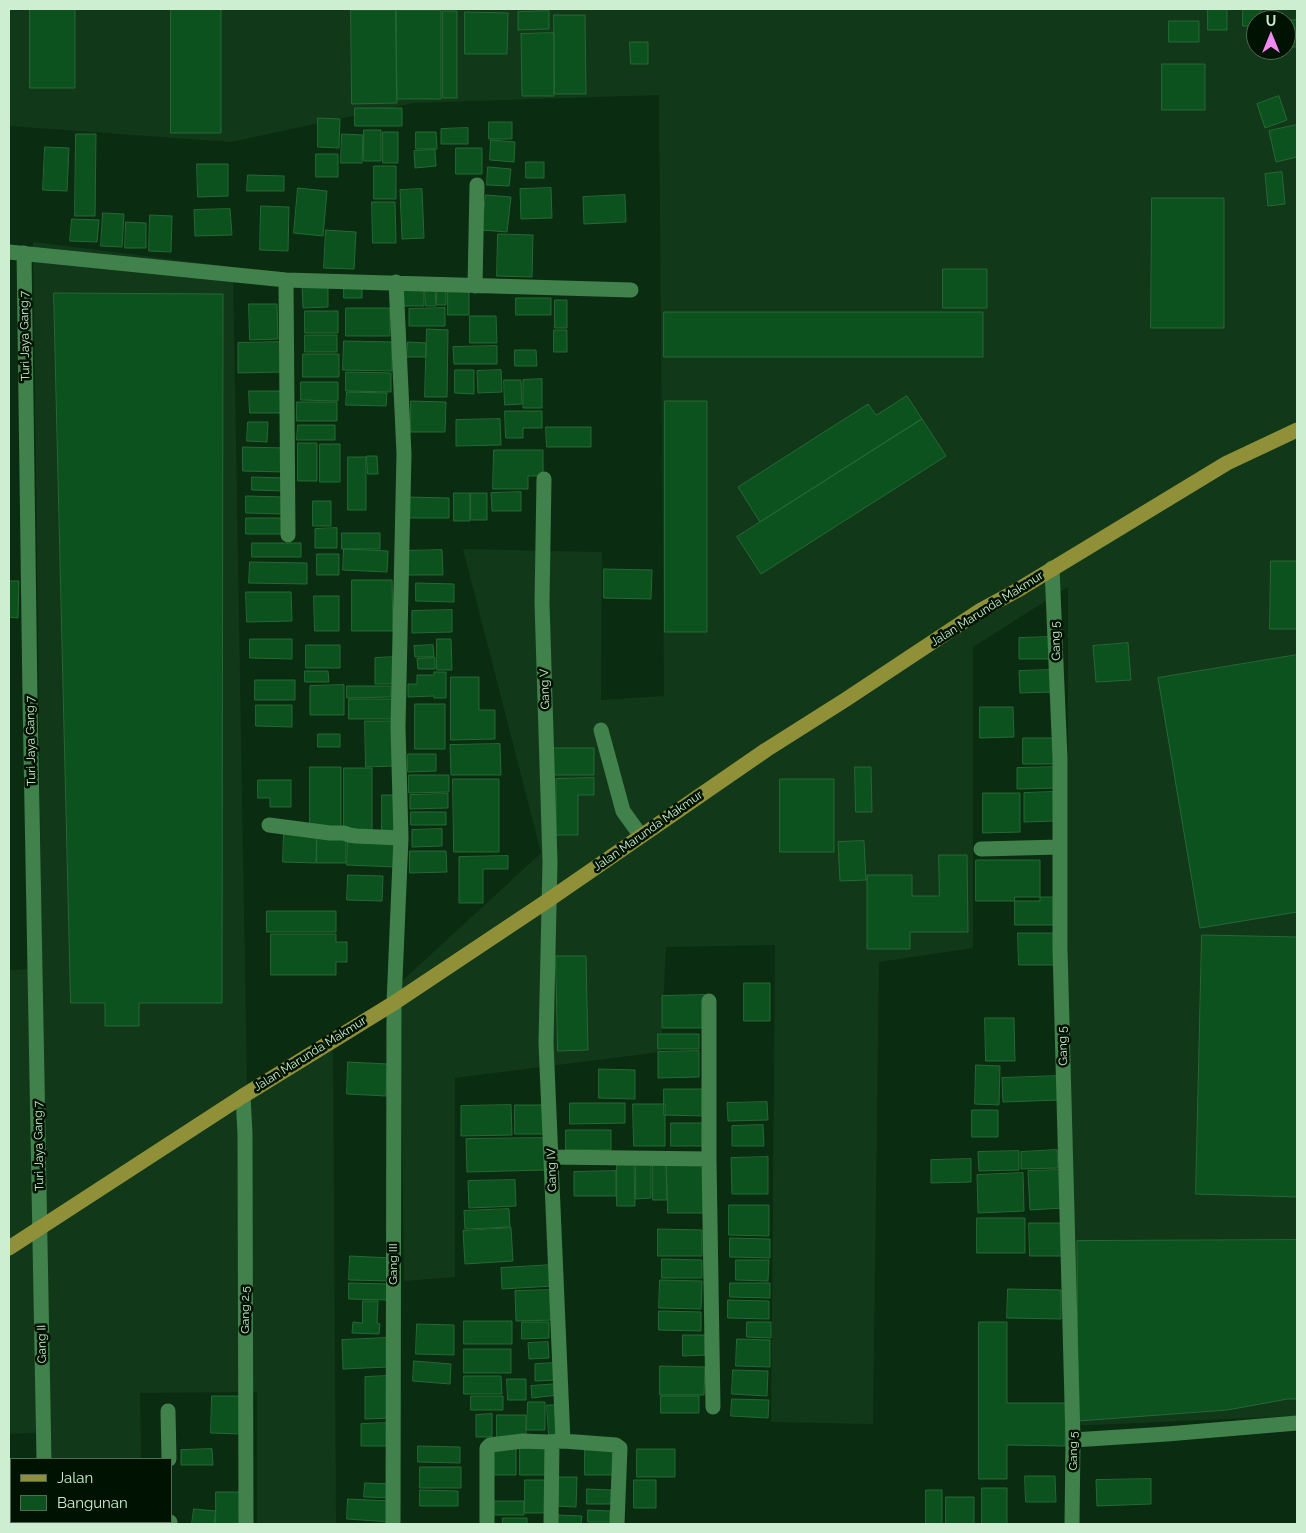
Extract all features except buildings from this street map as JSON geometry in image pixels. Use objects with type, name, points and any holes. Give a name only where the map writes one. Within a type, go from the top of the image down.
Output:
[{"type":"main road","name":"Jalan Marunda Makmur","points":[[9,1248],[243,1096],[394,1003],[550,899],[766,750],[982,610],[1227,463],[1297,430]]},
{"type":"street","points":[[475,286],[477,185]]},
{"type":"street","points":[[9,252],[286,280],[631,290]]},
{"type":"street","name":"Turi Jaya Gang 7","points":[[24,253],[40,1229]]},
{"type":"street","points":[[286,280],[288,535]]},
{"type":"street","name":"Gang III","points":[[394,1524],[394,1003],[401,838],[398,727],[404,454],[396,282]]},
{"type":"street","name":"Gang V","points":[[544,479],[542,603],[550,842],[550,899]]},
{"type":"street","name":"Gang 5","points":[[1052,568],[1060,758],[1060,948],[1073,1440],[1072,1524]]},
{"type":"street","points":[[600,730],[623,811],[641,836]]},
{"type":"street","points":[[269,825],[344,832],[356,836],[401,838]]},
{"type":"street","points":[[981,849],[1060,848]]},
{"type":"street","name":"Gang IV","points":[[550,899],[546,1043],[551,1157],[557,1442],[551,1524]]},
{"type":"street","points":[[709,1001],[709,1159],[713,1407]]},
{"type":"street","name":"Gang 2.5","points":[[243,1096],[245,1143],[246,1524]]},
{"type":"street","points":[[551,1157],[709,1159]]},
{"type":"street","name":"Gang II","points":[[40,1229],[44,1458]]},
{"type":"street","points":[[168,1411],[169,1458]]},
{"type":"street","points":[[1073,1440],[1297,1423]]},
{"type":"street","points":[[487,1524],[487,1448],[490,1445],[523,1441],[616,1445],[620,1448],[617,1524]]},
{"type":"shaded area","points":[[9,9],[1297,9],[1297,1416],[1068,1426],[1068,587],[973,647],[973,948],[879,962],[873,1424],[771,1422],[775,945],[666,947],[661,1052],[455,1078],[455,1277],[404,1281],[400,983],[541,853],[463,549],[602,552],[601,700],[664,696],[659,95],[414,103],[231,142],[9,126]]},
{"type":"shaded area","points":[[33,242],[233,267],[247,1087],[333,1039],[336,1524],[257,1524],[257,1392],[140,1393],[141,1458],[52,1458],[51,1432],[9,1434],[9,970],[42,969]]}]
